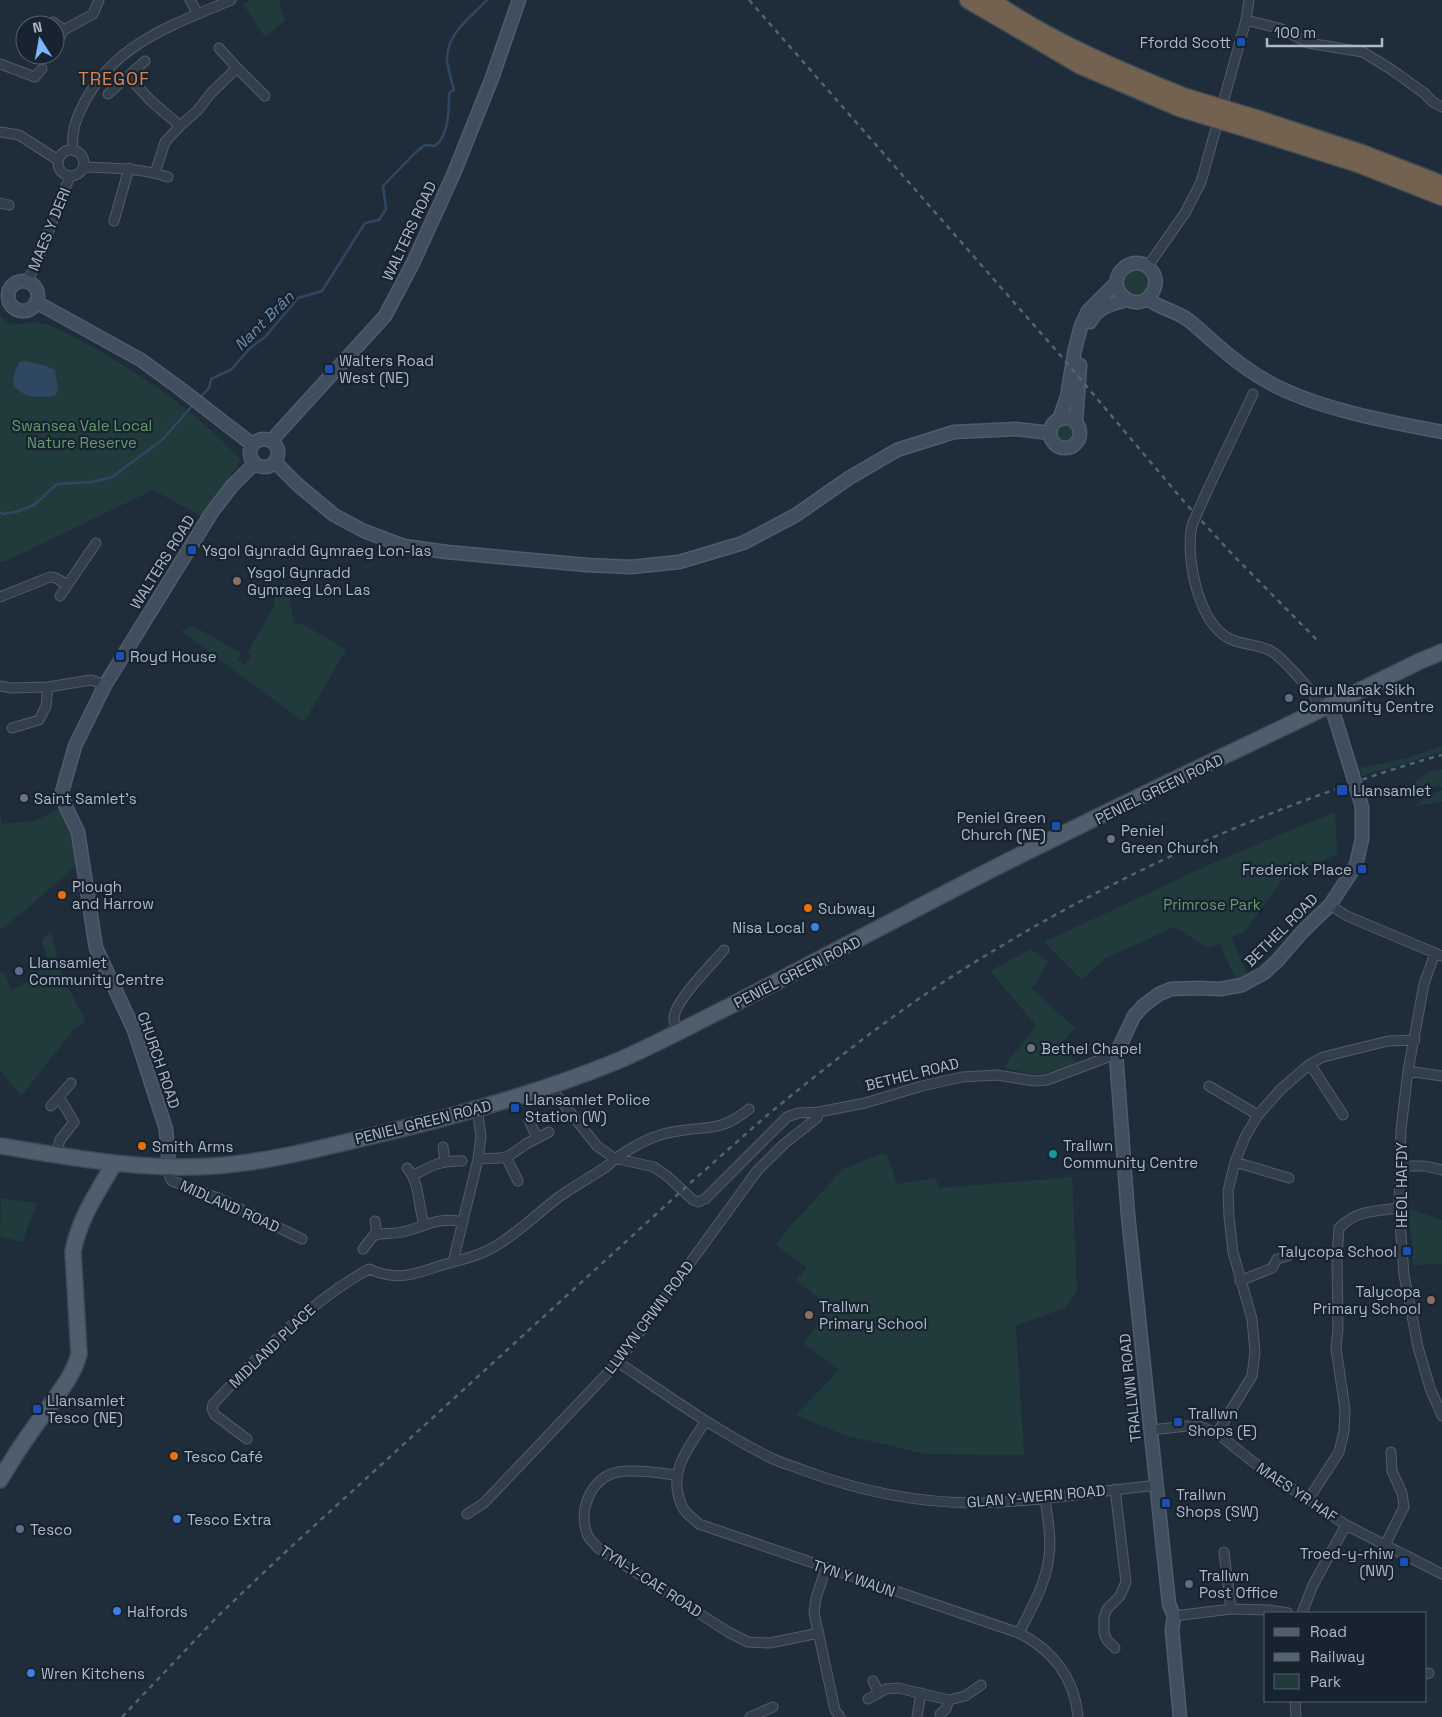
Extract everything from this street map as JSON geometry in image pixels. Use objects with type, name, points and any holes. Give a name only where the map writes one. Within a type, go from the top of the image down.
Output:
[{"type":"highway","points":[[968,0],[1081,66],[1181,102],[1257,125],[1362,152],[1442,184]]},
{"type":"highway","points":[[991,0],[1056,39],[1181,102]]},
{"type":"highway","points":[[1257,125],[1316,151],[1394,181],[1442,205]]},
{"type":"highway","points":[[1316,151],[1396,178],[1442,197]]},
{"type":"main road","name":"PENIEL GREEN ROAD","points":[[0,1146],[114,1164],[212,1166],[280,1158],[477,1110],[550,1087],[615,1061],[679,1032],[971,880],[1442,652]]},
{"type":"main road","points":[[72,1157],[88,1163],[101,1185]]},
{"type":"main road","points":[[2,1475],[66,1384],[77,1364],[79,1354],[73,1252],[78,1232],[101,1185],[114,1164]]},
{"type":"street","points":[[65,29],[93,14],[98,0]]},
{"type":"street","points":[[190,0],[198,14]]},
{"type":"street","points":[[73,150],[71,135],[80,112],[98,80],[109,66],[144,39],[178,22],[231,0]]},
{"type":"street","name":"WALTERS ROAD","points":[[271,442],[385,316],[413,263],[454,172],[492,78],[519,0]]},
{"type":"street","points":[[1148,266],[1185,214],[1201,182],[1246,20],[1249,0]]},
{"type":"street","points":[[1246,20],[1282,29],[1308,43],[1363,52],[1409,77],[1433,102],[1442,107]]},
{"type":"street","points":[[219,48],[265,96]]},
{"type":"street","points":[[108,94],[145,61]]},
{"type":"street","points":[[0,64],[35,77]]},
{"type":"street","points":[[155,173],[165,142],[237,68]]},
{"type":"street","points":[[35,77],[42,69]]},
{"type":"street","points":[[128,76],[150,100],[180,126]]},
{"type":"street","points":[[35,77],[38,86]]},
{"type":"street","points":[[0,132],[19,134],[58,160]]},
{"type":"street","points":[[73,150],[82,155],[84,161],[79,173],[70,176],[61,171],[58,160],[61,154],[73,150]]},
{"type":"street","points":[[83,167],[129,168],[168,177]]},
{"type":"street","points":[[114,221],[129,168]]},
{"type":"street","name":"MAES Y DERI","points":[[27,282],[70,176]]},
{"type":"street","points":[[1076,422],[1066,418],[1053,424],[1050,434],[1057,445],[1071,446],[1075,444],[1080,436],[1076,422],[1081,350],[1088,326],[1094,314],[1108,304],[1127,300],[1137,302],[1146,300],[1154,293],[1156,283],[1154,274],[1148,266],[1140,263],[1131,263],[1123,267],[1118,274],[1116,283],[1119,293],[1127,300]]},
{"type":"street","points":[[27,282],[36,290],[36,302],[28,309],[18,310],[10,303],[4,291],[15,283],[27,282]]},
{"type":"street","points":[[1059,420],[1067,397],[1081,326],[1088,311],[1116,283]]},
{"type":"street","points":[[1146,300],[1184,317],[1233,359],[1280,388],[1312,401],[1442,432]]},
{"type":"street","points":[[36,302],[141,360],[253,445]]},
{"type":"street","points":[[1253,394],[1192,525],[1190,542],[1195,584],[1203,607],[1214,625],[1230,639],[1272,652],[1326,708]]},
{"type":"street","points":[[275,462],[298,485],[334,515],[364,531],[404,546],[447,552],[587,565],[631,567],[679,562],[744,543],[796,515],[849,478],[897,450],[954,432],[1016,429],[1050,434]]},
{"type":"street","points":[[262,440],[275,444],[278,454],[275,462],[265,467],[254,463],[251,454],[253,445],[262,440]]},
{"type":"street","name":"WALTERS ROAD","points":[[105,685],[212,512],[232,486],[254,463]]},
{"type":"street","points":[[60,596],[96,543]]},
{"type":"street","points":[[0,597],[50,577],[56,578],[67,585]]},
{"type":"street","points":[[0,686],[11,688],[48,687],[92,680],[105,685]]},
{"type":"street","name":"CHURCH ROAD","points":[[105,685],[75,746],[62,792],[65,805],[78,832],[96,948],[134,1030],[166,1129],[169,1166]]},
{"type":"street","points":[[12,728],[39,720],[46,706],[48,687]]},
{"type":"street","name":"BETHEL ROAD","points":[[614,1158],[654,1168],[667,1176],[693,1200],[698,1202],[705,1199],[787,1117],[798,1113],[819,1112],[865,1103],[962,1076],[997,1075],[1034,1081],[1047,1080],[1116,1054],[1134,1016],[1152,999],[1171,989],[1220,989],[1242,985],[1253,980],[1277,961],[1303,931],[1330,905],[1356,865],[1362,839],[1362,807],[1352,773],[1326,708]]},
{"type":"street","points":[[1330,905],[1348,916],[1438,954]]},
{"type":"street","points":[[679,1032],[674,1023],[675,1012],[688,992],[724,950]]},
{"type":"street","name":"HEOL HAFDY","points":[[1438,954],[1424,984],[1408,1071],[1401,1130],[1398,1208],[1404,1275],[1418,1347],[1430,1388],[1441,1413]]},
{"type":"street","points":[[1217,1434],[1252,1376],[1255,1352],[1252,1319],[1233,1252],[1228,1217],[1228,1191],[1235,1162],[1245,1137],[1258,1115],[1280,1090],[1310,1064],[1323,1057],[1388,1041],[1415,1040]]},
{"type":"street","name":"TRALLWN ROAD","points":[[1116,1054],[1128,1214],[1158,1485],[1169,1604],[1174,1616],[1172,1630],[1180,1717]]},
{"type":"street","points":[[1310,1064],[1343,1116]]},
{"type":"street","points":[[1408,1071],[1442,1076]]},
{"type":"street","points":[[51,1106],[71,1083]]},
{"type":"street","points":[[1210,1086],[1258,1115]]},
{"type":"street","points":[[550,1087],[597,1146],[614,1158]]},
{"type":"street","points":[[56,1155],[60,1140],[74,1122],[59,1097]]},
{"type":"street","name":"MIDLAND PLACE","points":[[247,1439],[215,1415],[212,1409],[213,1404],[263,1350],[314,1305],[352,1279],[369,1269],[382,1275],[412,1275],[482,1253],[500,1244],[568,1190],[608,1165],[614,1158],[632,1148],[670,1133],[722,1126],[736,1120],[749,1109]]},
{"type":"street","points":[[453,1262],[478,1159],[481,1136],[477,1110]]},
{"type":"street","name":"LLWYN CRWN ROAD","points":[[467,1514],[484,1503],[618,1362],[758,1171],[784,1144],[818,1118],[819,1112]]},
{"type":"street","points":[[529,1120],[536,1138]]},
{"type":"street","points":[[478,1159],[506,1157],[536,1138],[550,1132]]},
{"type":"street","points":[[443,1147],[445,1161]]},
{"type":"street","points":[[506,1157],[518,1181]]},
{"type":"street","points":[[744,1160],[758,1171]]},
{"type":"street","points":[[424,1224],[410,1172],[445,1161],[462,1161]]},
{"type":"street","points":[[1235,1162],[1289,1178]]},
{"type":"street","name":"MIDLAND ROAD","points":[[169,1166],[172,1181],[218,1198],[302,1239]]},
{"type":"street","points":[[1400,1166],[1424,1166],[1442,1170]]},
{"type":"street","points":[[1308,1500],[1339,1452],[1344,1431],[1345,1409],[1336,1348],[1339,1228],[1349,1218],[1363,1212],[1398,1208]]},
{"type":"street","points":[[363,1249],[369,1240],[377,1235],[403,1232],[441,1220],[451,1219],[463,1222]]},
{"type":"street","points":[[375,1221],[377,1235]]},
{"type":"street","points":[[1240,1281],[1272,1268],[1277,1259],[1288,1256]]},
{"type":"street","name":"GLAN Y-WERN ROAD","points":[[618,1362],[705,1422],[773,1459],[821,1477],[872,1491],[921,1500],[977,1502],[1044,1498],[1158,1485]]},
{"type":"street","points":[[676,1476],[684,1455],[705,1422]]},
{"type":"street","name":"MAES YR HAF","points":[[1151,1430],[1188,1426],[1202,1427],[1217,1434],[1253,1462],[1346,1525],[1442,1574]]},
{"type":"street","points":[[1386,1545],[1404,1507],[1402,1493],[1392,1470],[1391,1452]]},
{"type":"street","name":"TYN-Y-CAE ROAD","points":[[676,1476],[631,1471],[616,1472],[606,1476],[598,1482],[590,1493],[586,1505],[584,1516],[588,1536],[598,1548],[728,1632],[748,1642],[770,1643],[819,1633]]},
{"type":"street","name":"TYN Y WAUN","points":[[676,1476],[676,1489],[684,1509],[699,1524],[1019,1633],[1034,1640],[1059,1664],[1069,1681],[1075,1695],[1078,1717]]},
{"type":"street","points":[[1115,1489],[1126,1582],[1120,1596],[1107,1609],[1104,1617],[1104,1633],[1107,1640],[1115,1648]]},
{"type":"street","points":[[1019,1633],[1043,1581],[1050,1556],[1050,1539],[1044,1498]]},
{"type":"street","points":[[1302,1612],[1313,1585],[1346,1525]]},
{"type":"street","points":[[1224,1552],[1231,1609]]},
{"type":"street","points":[[826,1568],[816,1598],[814,1613],[835,1710],[840,1717]]},
{"type":"street","points":[[1174,1616],[1231,1609],[1282,1612]]},
{"type":"street","points":[[873,1681],[879,1693]]},
{"type":"street","points":[[868,1699],[886,1689],[898,1688],[948,1700],[965,1696],[981,1686]]},
{"type":"street","points":[[917,1717],[921,1694]]},
{"type":"street","points":[[940,1714],[946,1709],[948,1700]]},
{"type":"street","points":[[1295,1702],[1296,1717]]},
{"type":"street","points":[[751,1717],[773,1707]]},
{"type":"green space","points":[[250,0],[279,0],[285,20],[265,37],[243,4]]},
{"type":"green space","points":[[1136,269],[1146,273],[1150,283],[1146,293],[1136,297],[1126,293],[1122,283],[1126,273]]},
{"type":"green space","name":"Swansea Vale Local Nature Reserve","points":[[0,316],[11,325],[46,324],[87,344],[128,368],[168,395],[223,442],[240,459],[238,465],[201,516],[153,490],[4,562],[0,562]]},
{"type":"green space","points":[[1065,423],[1072,426],[1075,433],[1072,440],[1065,443],[1058,440],[1055,433],[1058,426]]},
{"type":"green space","points":[[283,583],[292,587],[290,602],[295,624],[301,623],[346,650],[304,722],[181,631],[193,626],[241,653],[237,660],[245,665],[251,655],[248,652],[274,606],[275,595]]},
{"type":"green space","points":[[1442,746],[1442,752],[1362,776],[1360,768],[1407,758]]},
{"type":"green space","points":[[1442,769],[1442,788],[1440,785],[1401,793],[1429,772]]},
{"type":"green space","points":[[1442,790],[1442,801],[1410,807]]},
{"type":"green space","points":[[60,809],[77,851],[75,866],[0,930],[0,813],[2,824],[34,821]]},
{"type":"green space","name":"Primrose Park","points":[[1335,812],[1337,854],[1281,881],[1244,932],[1231,937],[1248,975],[1236,980],[1220,944],[1208,948],[1174,927],[1104,959],[1082,980],[1044,942],[1215,862]]},
{"type":"green space","points":[[51,933],[62,976],[86,1022],[75,1028],[21,1096],[0,1070],[0,973],[3,971],[12,990],[33,979],[29,967],[47,959],[42,943],[44,937]]},
{"type":"green space","points":[[1031,949],[1048,962],[1032,989],[1075,1028],[1060,1046],[1077,1063],[1057,1071],[1041,1074],[1025,1073],[1004,1067],[1036,1025],[990,971]]},
{"type":"green space","points":[[883,1153],[888,1156],[897,1184],[935,1178],[940,1188],[1072,1177],[1077,1290],[1066,1307],[1016,1326],[1024,1455],[926,1454],[844,1435],[796,1415],[839,1370],[803,1343],[831,1308],[796,1280],[807,1268],[776,1245],[788,1229],[843,1169]]},
{"type":"green space","points":[[1,1198],[37,1203],[22,1242],[0,1236]]},
{"type":"green space","points":[[1409,1209],[1442,1220],[1442,1264],[1413,1265]]},
{"type":"water","points":[[26,361],[55,370],[58,389],[55,396],[26,395],[13,385],[14,375],[19,362]]},
{"type":"waterway","name":"Nant Brân","points":[[199,399],[209,388],[211,379],[232,369],[249,349],[265,337],[298,298],[322,291],[365,223],[379,220],[386,209],[383,186],[425,145],[435,146],[440,142],[446,129],[449,93],[454,90],[447,62],[448,49],[451,40],[461,26],[487,0]]},
{"type":"waterway","name":"Nant Brân","points":[[0,512],[3,514],[16,512],[34,505],[57,484],[92,482],[112,477],[162,440],[193,405]]},
{"type":"railway","points":[[749,0],[1061,356],[1186,504],[1233,555],[1320,643]]},
{"type":"railway","points":[[122,1717],[217,1617],[280,1557],[688,1185],[786,1099],[896,1015],[984,956],[1071,906],[1160,861],[1251,821],[1298,803],[1370,777],[1442,755]]},
{"type":"place","name":"Ffordd Scott","points":[[1241,42]]},
{"type":"place","name":"Walters Road West (NE)","points":[[329,369]]},
{"type":"place","name":"Ysgol Gynradd Gymraeg Lon-las","points":[[192,550]]},
{"type":"place","name":"Ysgol Gynradd Gymraeg Lôn Las","points":[[237,581]]},
{"type":"place","name":"Royd House","points":[[120,656]]},
{"type":"place","name":"Guru Nanak Sikh Community Centre","points":[[1289,698]]},
{"type":"place","name":"Llansamlet","points":[[1342,790]]},
{"type":"place","name":"Saint Samlet's","points":[[24,798]]},
{"type":"place","name":"Peniel Green Church (NE)","points":[[1056,826]]},
{"type":"place","name":"Peniel Green Church","points":[[1111,839]]},
{"type":"place","name":"Frederick Place","points":[[1362,869]]},
{"type":"place","name":"Plough and Harrow","points":[[62,895]]},
{"type":"place","name":"Subway","points":[[808,908]]},
{"type":"place","name":"Nisa Local","points":[[815,927]]},
{"type":"place","name":"Llansamlet Community Centre","points":[[19,971]]},
{"type":"place","name":"Bethel Chapel","points":[[1031,1048]]},
{"type":"place","name":"Llansamlet Police Station (W)","points":[[515,1108]]},
{"type":"place","name":"Smith Arms","points":[[142,1146]]},
{"type":"place","name":"Trallwn Community Centre","points":[[1053,1154]]},
{"type":"place","name":"Talycopa School","points":[[1407,1251]]},
{"type":"place","name":"Talycopa Primary School","points":[[1431,1300]]},
{"type":"place","name":"Trallwn Primary School","points":[[809,1315]]},
{"type":"place","name":"Llansamlet Tesco (NE)","points":[[37,1409]]},
{"type":"place","name":"Trallwn Shops (E)","points":[[1178,1422]]},
{"type":"place","name":"Tesco Café","points":[[174,1456]]},
{"type":"place","name":"Trallwn Shops (SW)","points":[[1166,1503]]},
{"type":"place","name":"Tesco Extra","points":[[177,1519]]},
{"type":"place","name":"Tesco","points":[[20,1529]]},
{"type":"place","name":"Troed-y-rhiw (NW)","points":[[1404,1562]]},
{"type":"place","name":"Trallwn Post Office","points":[[1189,1584]]},
{"type":"place","name":"Halfords","points":[[117,1611]]},
{"type":"place","name":"Wren Kitchens","points":[[31,1673]]},
{"type":"district","name":"TREGOF","points":[[114,78]]}]
